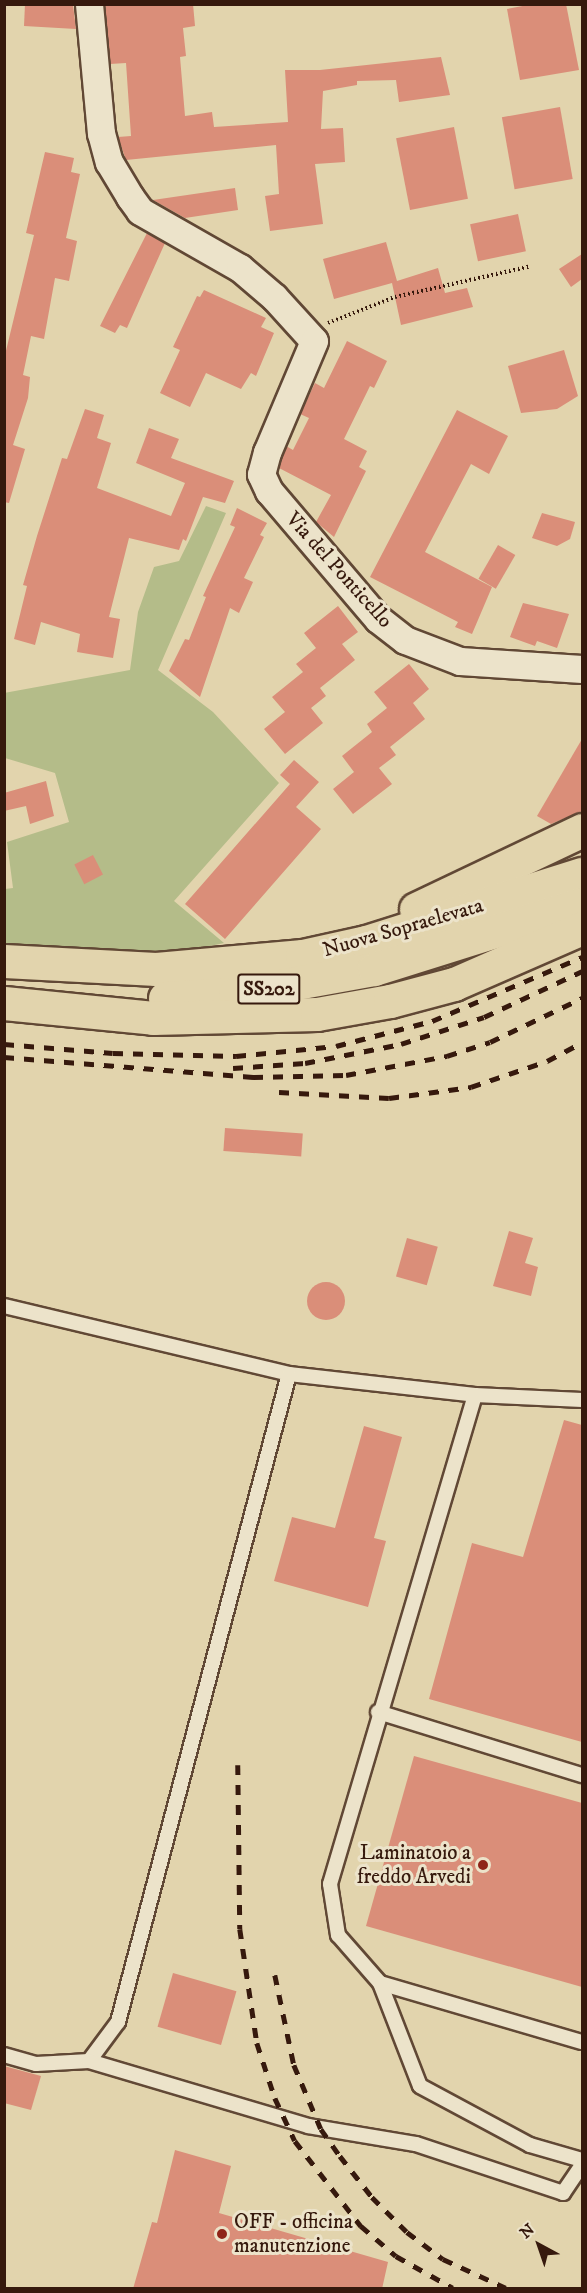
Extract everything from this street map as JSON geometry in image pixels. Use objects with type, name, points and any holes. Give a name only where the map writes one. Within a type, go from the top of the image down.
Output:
[{"type":"highway","points":[[4,961],[156,969],[371,923],[426,906],[517,895],[582,830]]},
{"type":"highway","name":"Nuova Sopraelevata","points":[[4,991],[99,998],[235,994],[374,969],[517,895],[582,874]]},
{"type":"highway","name":"Nuova Sopraelevata","points":[[517,895],[582,904]]},
{"type":"highway","points":[[4,1003],[153,1018],[317,1014],[390,1001],[454,984],[582,928]]},
{"type":"street","points":[[89,4],[101,133],[109,162],[130,197],[140,211],[240,268],[308,332]]},
{"type":"street","name":"Via del Ponticello","points":[[308,332],[314,341],[306,369],[267,452],[261,474],[291,518],[378,619],[405,640],[460,661],[582,669]]},
{"type":"lane","points":[[4,1306],[289,1374],[475,1395],[582,1400]]},
{"type":"lane","points":[[89,2061],[118,2022],[289,1374]]},
{"type":"lane","points":[[4,2055],[36,2064],[89,2061],[308,2126],[416,2144],[563,2193],[582,2162],[530,2145],[420,2086],[381,1983],[338,1935],[330,1884],[378,1712],[475,1395]]},
{"type":"lane","points":[[378,1712],[582,1775]]},
{"type":"lane","points":[[381,1983],[582,2042]]},
{"type":"path","points":[[308,332],[395,297],[531,266]]},
{"type":"green space","points":[[206,506],[226,513],[158,670],[213,712],[279,783],[174,901],[224,943],[191,950],[119,952],[5,943],[5,889],[13,888],[7,842],[69,822],[55,773],[5,758],[4,693],[130,670],[138,612],[154,567],[179,561]]},
{"type":"building","points":[[25,4],[73,5],[76,29],[24,26]]},
{"type":"building","points":[[105,4],[193,4],[195,26],[183,28],[186,56],[180,57],[185,116],[212,112],[214,127],[288,122],[285,70],[320,70],[441,57],[450,95],[399,102],[396,80],[357,81],[357,85],[323,91],[321,129],[343,128],[345,162],[315,164],[323,224],[270,231],[265,196],[279,194],[276,145],[126,160],[118,137],[131,136],[126,63],[110,64]]},
{"type":"building","points":[[533,4],[566,4],[579,70],[520,80],[507,9]]},
{"type":"building","points":[[560,107],[573,179],[515,189],[502,117]]},
{"type":"building","points":[[454,127],[468,199],[410,210],[396,138]]},
{"type":"building","points":[[45,152],[74,158],[71,172],[80,174],[66,238],[77,241],[69,281],[55,278],[44,339],[31,336],[23,375],[30,377],[28,398],[13,445],[25,449],[9,503],[4,502],[4,359],[34,235],[26,233]]},
{"type":"building","points":[[235,188],[238,210],[185,218],[153,200]]},
{"type":"building","points":[[518,214],[526,251],[478,261],[470,224]]},
{"type":"building","points":[[147,233],[165,243],[127,328],[120,325],[115,333],[100,326]]},
{"type":"building","points":[[386,242],[397,281],[438,268],[445,293],[467,288],[473,307],[401,325],[392,283],[334,299],[323,259]]},
{"type":"building","points":[[582,254],[582,279],[571,287],[559,269]]},
{"type":"building","points":[[204,290],[266,318],[261,327],[274,333],[256,376],[251,373],[241,389],[206,373],[190,407],[160,393],[180,350],[173,347],[197,296],[200,297]]},
{"type":"building","points":[[347,341],[387,361],[374,388],[370,386],[344,439],[367,451],[359,467],[366,471],[334,537],[316,522],[331,495],[279,468],[286,446],[293,450],[309,418],[300,414],[315,383],[324,388]]},
{"type":"building","points":[[564,350],[578,396],[557,409],[521,413],[508,366]]},
{"type":"building","points":[[85,409],[104,415],[97,438],[111,443],[97,488],[171,516],[185,483],[136,463],[149,428],[179,439],[171,458],[234,481],[225,503],[203,497],[186,541],[183,539],[179,550],[129,538],[109,617],[120,619],[113,658],[77,652],[80,634],[41,622],[35,645],[14,639],[27,586],[23,585],[37,536],[62,458],[67,459]]},
{"type":"building","points":[[457,410],[508,436],[489,474],[471,464],[425,552],[492,587],[472,634],[455,627],[458,622],[370,577]]},
{"type":"building","points":[[237,508],[267,523],[260,535],[264,537],[244,578],[253,582],[239,613],[230,608],[200,697],[169,671],[185,639],[189,640],[206,597],[203,596],[235,527],[230,525]]},
{"type":"building","points":[[542,513],[575,522],[570,539],[557,546],[532,538]]},
{"type":"building","points":[[498,545],[515,555],[496,589],[478,579]]},
{"type":"building","points":[[523,603],[569,614],[557,648],[537,641],[535,646],[510,637]]},
{"type":"building","points":[[338,606],[358,632],[342,644],[355,660],[320,688],[326,696],[311,708],[323,723],[285,754],[264,729],[285,712],[272,697],[303,672],[296,664],[316,648],[304,633]]},
{"type":"building","points":[[409,664],[429,689],[413,703],[425,719],[390,747],[396,755],[379,768],[392,784],[353,814],[333,789],[354,772],[342,756],[372,732],[367,724],[387,708],[374,692]]},
{"type":"building","points":[[582,739],[582,811],[551,824],[537,816]]},
{"type":"building","points":[[294,760],[319,782],[296,807],[321,829],[225,939],[185,904],[290,784],[280,775]]},
{"type":"building","points":[[46,781],[54,816],[30,824],[26,806],[4,811],[4,793]]},
{"type":"building","points":[[93,855],[103,875],[84,884],[74,865]]},
{"type":"building","points":[[225,1128],[303,1133],[301,1156],[223,1151]]},
{"type":"building","points":[[509,1231],[533,1238],[525,1263],[538,1267],[531,1296],[493,1286]]},
{"type":"building","points":[[407,1238],[438,1247],[427,1285],[396,1276]]},
{"type":"building","points":[[326,1282],[339,1288],[345,1301],[339,1314],[326,1320],[313,1314],[307,1301],[313,1288]]},
{"type":"building","points":[[564,1420],[582,1425],[582,1742],[429,1699],[472,1543],[523,1557]]},
{"type":"building","points":[[364,1426],[402,1437],[374,1538],[386,1541],[368,1607],[274,1581],[292,1517],[335,1528]]},
{"type":"building","name":"Laminatoio a freddo Arvedi","points":[[414,1756],[582,1803],[582,1987],[366,1926]]},
{"type":"building","points":[[173,1973],[236,1991],[221,2045],[158,2027]]},
{"type":"building","points":[[4,2066],[41,2076],[31,2110],[4,2103]]},
{"type":"building","name":"OFF - officina manutenzione","points":[[175,2150],[231,2166],[219,2213],[388,2262],[382,2289],[133,2289],[152,2222],[157,2223]]},
{"type":"railway","points":[[4,1044],[113,1053],[236,1056],[336,1046],[432,1021],[582,957]]},
{"type":"railway","points":[[233,1068],[305,1063],[401,1044],[484,1017],[582,971]]},
{"type":"railway","points":[[4,1057],[253,1077],[346,1075],[447,1056],[490,1042],[582,998]]},
{"type":"railway","points":[[279,1092],[389,1098],[471,1087],[547,1061],[582,1042]]},
{"type":"railway","points":[[238,1765],[240,1929],[257,2043],[275,2098],[295,2141],[361,2226],[396,2256],[453,2288]]},
{"type":"railway","points":[[275,1975],[294,2065],[321,2129],[340,2156],[372,2197],[407,2232],[443,2259],[506,2288]]},
{"type":"place","name":"Laminatoio a freddo Arvedi","points":[[483,1865]]},
{"type":"place","name":"OFF - officina manutenzione","points":[[222,2234]]}]
